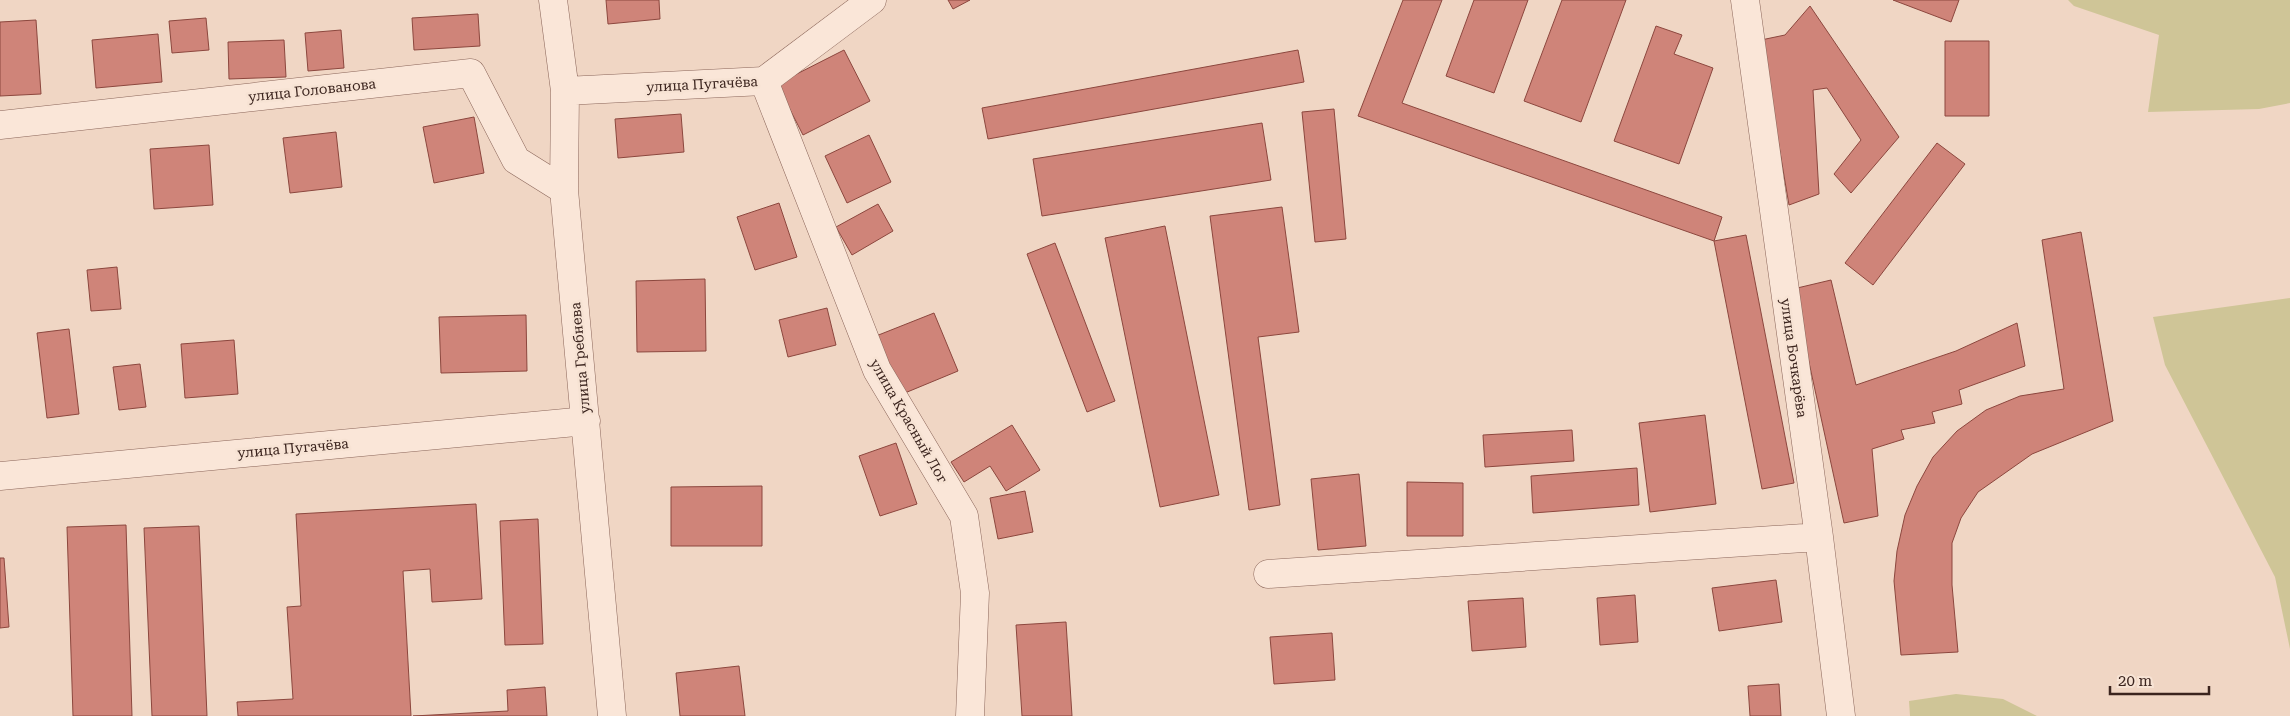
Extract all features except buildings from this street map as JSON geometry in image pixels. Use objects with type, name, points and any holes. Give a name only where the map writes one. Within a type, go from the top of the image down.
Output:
[{"type":"street","name":"улица Гребнева","points":[[553,0],[565,91],[564,190],[612,716]]},
{"type":"street","name":"улица Пугачёва","points":[[565,91],[764,81],[872,0]]},
{"type":"street","name":"улица Бочкарёва","points":[[1745,0],[1819,537],[1841,716]]},
{"type":"street","name":"улица Голованова","points":[[0,125],[470,73],[516,160],[564,190]]},
{"type":"street","name":"улица Красный Лог","points":[[764,81],[877,370],[964,516],[975,593],[970,716]]},
{"type":"street","name":"улица Пугачёва","points":[[0,476],[586,421]]},
{"type":"street","points":[[1268,574],[1819,537]]},
{"type":"shaded area","points":[[2068,0],[2290,0],[2290,103],[2259,109],[2148,112],[2159,35],[2074,6]]},
{"type":"shaded area","points":[[2290,298],[2290,649],[2275,577],[2165,365],[2153,317]]},
{"type":"shaded area","points":[[1956,694],[2003,699],[2037,716],[1910,716],[1909,701]]}]
